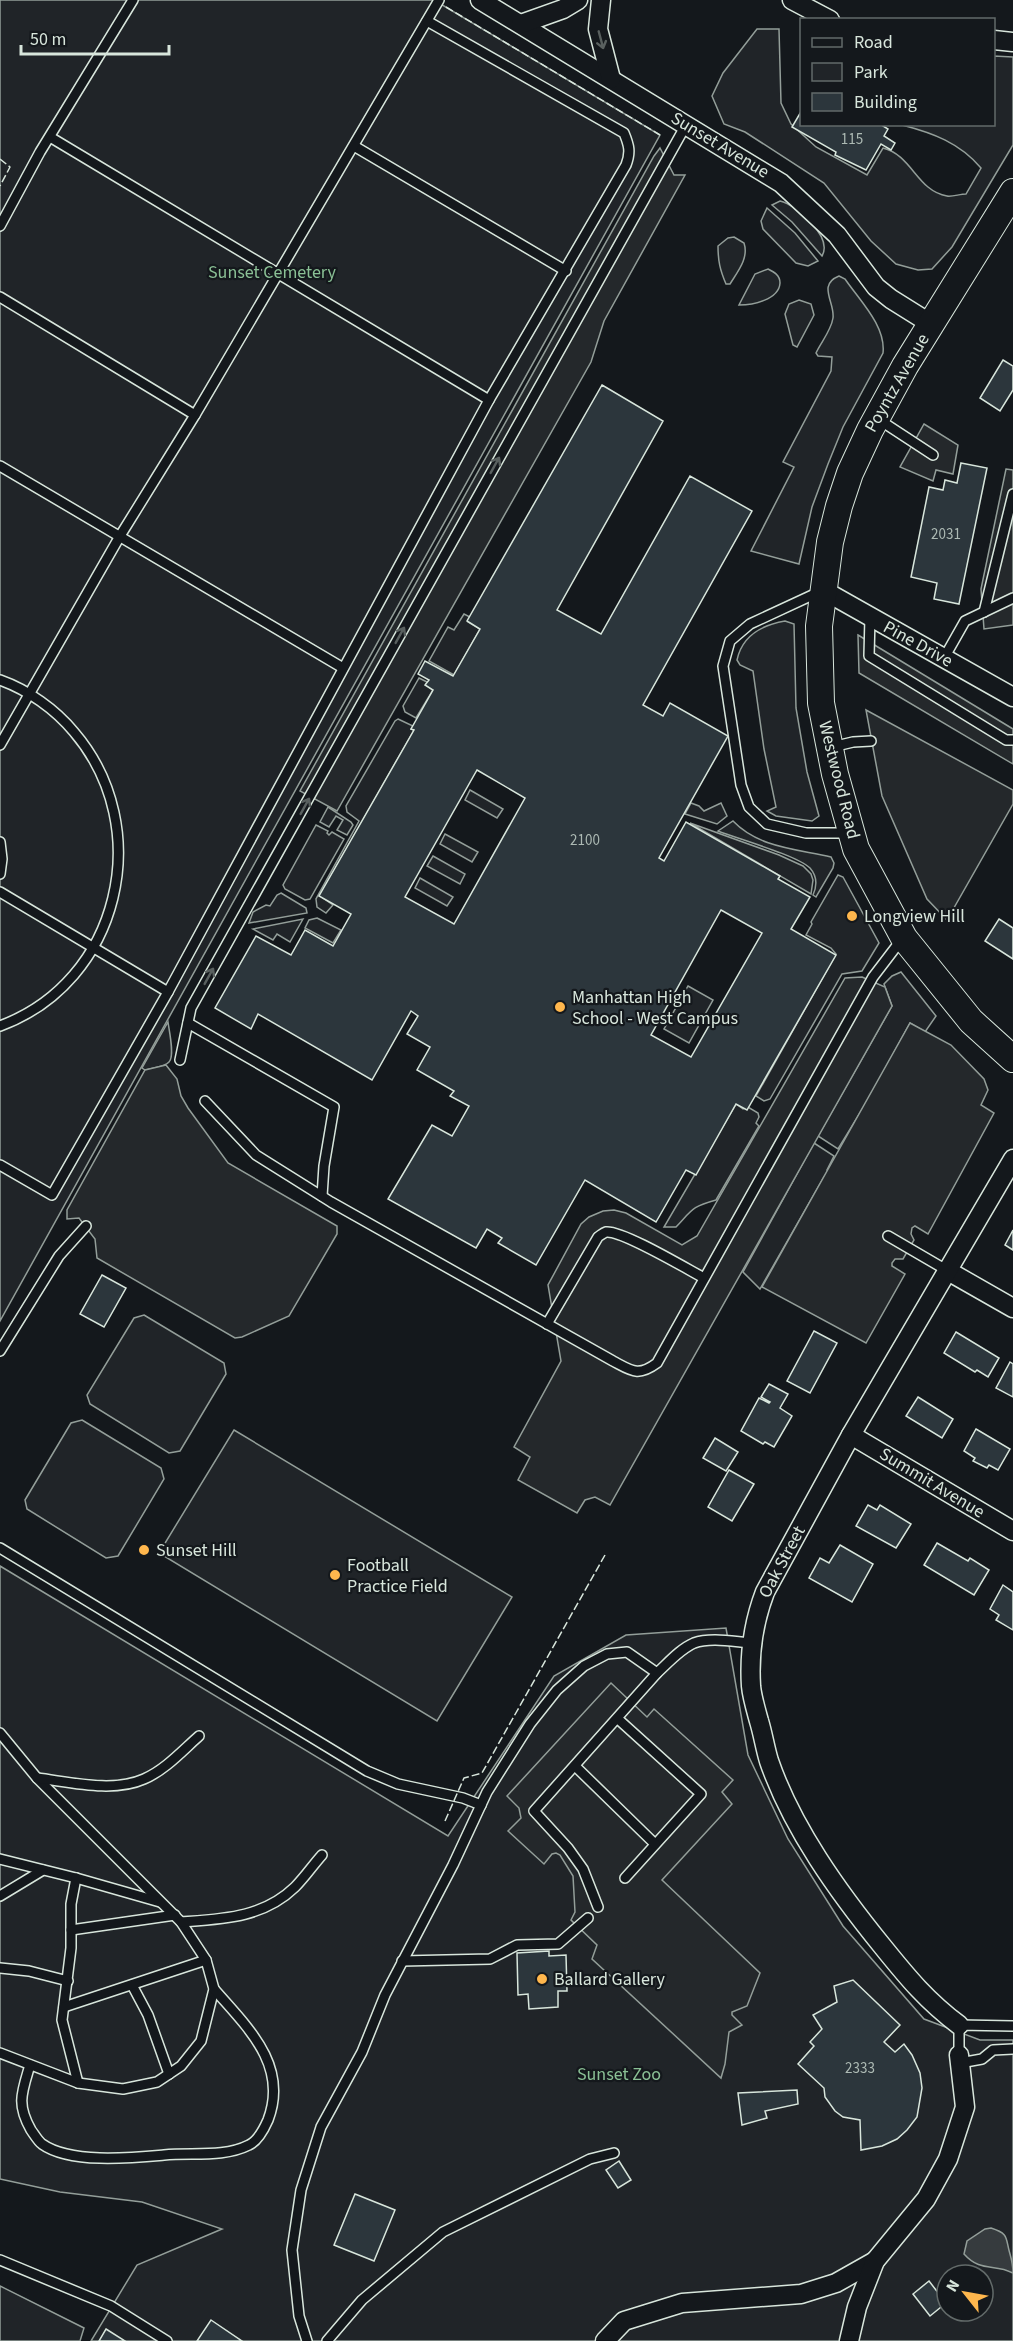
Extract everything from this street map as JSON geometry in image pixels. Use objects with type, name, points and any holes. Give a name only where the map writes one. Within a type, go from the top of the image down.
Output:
[{"type":"street","name":"Sunset Avenue","points":[[480,0],[781,183],[837,235],[876,287],[932,324]]},
{"type":"street","points":[[521,24],[563,9],[579,0]]},
{"type":"street","points":[[601,0],[598,29],[611,79]]},
{"type":"street","points":[[792,0],[826,18]]},
{"type":"street","points":[[995,40],[1013,42]]},
{"type":"street","name":"Poyntz Avenue","points":[[823,590],[830,542],[839,506],[850,473],[876,418],[1013,192]]},
{"type":"street","name":"Pine Drive","points":[[823,590],[1013,697]]},
{"type":"street","name":"Westwood Road","points":[[823,590],[819,626],[821,702],[830,748],[856,849],[904,938],[971,1021],[1013,1059]]},
{"type":"street","name":"Oak Street","points":[[959,2025],[934,2007],[866,1926],[842,1895],[791,1810],[770,1761],[751,1687],[752,1643],[758,1611],[765,1592],[851,1435],[1013,1159]]},
{"type":"street","points":[[948,1271],[1013,1308]]},
{"type":"street","name":"Summit Avenue","points":[[851,1435],[1013,1531]]},
{"type":"street","points":[[849,2341],[857,2307],[875,2261],[926,2199],[948,2159],[965,2107],[960,2059]]},
{"type":"street","points":[[605,2341],[624,2321],[682,2303],[801,2294],[836,2283],[875,2261]]},
{"type":"lane","points":[[0,226],[50,137],[133,0]]},
{"type":"lane","points":[[0,745],[120,536],[195,415],[439,0]]},
{"type":"lane","points":[[0,1165],[52,1195],[168,992],[489,400],[626,165],[630,154],[624,133],[427,21]]},
{"type":"lane","points":[[180,1060],[191,1008],[686,125]]},
{"type":"lane","points":[[50,137],[489,400]]},
{"type":"lane","points":[[354,146],[566,270]]},
{"type":"lane","points":[[0,297],[195,415]]},
{"type":"lane","points":[[876,418],[933,455]]},
{"type":"lane","points":[[0,465],[343,668]]},
{"type":"lane","points":[[984,612],[1013,494]]},
{"type":"lane","points":[[823,590],[750,624],[730,641],[723,666],[741,785],[749,807],[767,824],[806,833],[851,833]]},
{"type":"lane","points":[[944,658],[965,621],[1013,598]]},
{"type":"lane","points":[[870,617],[869,656],[1006,740],[1013,740]]},
{"type":"lane","points":[[0,680],[49,708],[83,742],[103,777],[114,807],[120,855],[118,879],[105,926],[75,974],[45,1002],[25,1015],[0,1026]]},
{"type":"lane","points":[[830,748],[853,742],[871,741]]},
{"type":"lane","points":[[0,842],[2,859],[0,874]]},
{"type":"lane","points":[[0,892],[168,992]]},
{"type":"lane","points":[[205,1101],[256,1155],[322,1196],[634,1371],[646,1371],[657,1362],[873,977],[904,938]]},
{"type":"lane","points":[[188,1026],[334,1107],[324,1166],[322,1196]]},
{"type":"lane","points":[[0,1351],[59,1256],[86,1226]]},
{"type":"lane","points":[[547,1324],[598,1237],[606,1232],[652,1250],[704,1278]]},
{"type":"lane","points":[[888,1236],[948,1271]]},
{"type":"lane","points":[[0,1548],[366,1771],[398,1784],[463,1798],[482,1805]]},
{"type":"lane","points":[[598,1907],[583,1869],[568,1848],[534,1811],[657,1673],[678,1654],[695,1643],[711,1641],[752,1643]]},
{"type":"lane","points":[[307,2341],[299,2316],[292,2250],[301,2190],[321,2127],[362,2052],[385,1995],[482,1805],[531,1724],[557,1690],[584,1666],[607,1654],[627,1652],[657,1673]]},
{"type":"lane","points":[[618,1719],[701,1794],[625,1878]]},
{"type":"lane","points":[[0,1733],[37,1778],[178,1919],[206,1960],[214,1989],[256,2038],[271,2071],[274,2091],[264,2130],[252,2144],[234,2151],[129,2158],[83,2157],[41,2144],[30,2127],[21,2108],[21,2094],[30,2065]]},
{"type":"lane","points":[[37,1778],[95,1786],[142,1780],[159,1771],[199,1736]]},
{"type":"lane","points":[[575,1766],[655,1844]]},
{"type":"lane","points":[[71,1930],[178,1919],[232,1918],[258,1912],[294,1888],[322,1855]]},
{"type":"lane","points":[[0,1859],[163,1903]]},
{"type":"lane","points":[[0,1896],[43,1870]]},
{"type":"lane","points":[[76,1878],[71,1904],[68,1981],[63,2020],[78,2083]]},
{"type":"lane","points":[[402,1961],[490,1959],[517,1946],[558,1944],[588,1918]]},
{"type":"lane","points":[[64,2007],[206,1960]]},
{"type":"lane","points":[[0,1968],[29,1971],[68,1981]]},
{"type":"lane","points":[[132,1984],[148,2015],[169,2074]]},
{"type":"lane","points":[[0,2053],[78,2083],[123,2089],[157,2082],[181,2066],[201,2041],[214,1989]]},
{"type":"lane","points":[[1013,2026],[959,2025],[960,2059],[982,2059],[993,2050],[1013,2049]]},
{"type":"lane","points":[[327,2341],[362,2300],[443,2232],[590,2159],[614,2153]]},
{"type":"lane","points":[[0,2260],[111,2306],[167,2341]]},
{"type":"green space","name":"Sunset Cemetery","points":[[0,0],[434,0],[660,135],[0,1321]]},
{"type":"green space","points":[[757,29],[779,29],[781,103],[791,124],[816,147],[867,175],[883,148],[893,152],[928,187],[937,193],[951,196],[966,194],[981,168],[964,152],[945,140],[905,126],[995,126],[995,56],[1013,57],[1013,145],[952,247],[932,269],[918,270],[896,264],[871,241],[824,183],[745,132],[724,124],[712,96],[723,73]]},
{"type":"green space","points":[[780,201],[804,215],[812,223],[822,240],[824,248],[822,256],[792,222],[772,205]]},
{"type":"green space","points":[[767,208],[795,233],[818,261],[808,266],[796,263],[763,229],[761,221]]},
{"type":"green space","points":[[734,237],[744,243],[745,254],[730,284],[726,284],[718,256],[718,246],[728,238]]},
{"type":"green space","points":[[768,269],[780,280],[775,294],[757,303],[739,305],[755,274]]},
{"type":"green space","points":[[839,276],[845,279],[876,324],[883,343],[883,353],[843,427],[828,464],[812,507],[799,564],[751,551],[794,467],[783,462],[831,371],[832,357],[818,356],[816,353],[833,318],[828,294],[829,284]]},
{"type":"green space","points":[[799,300],[811,304],[814,315],[797,347],[793,345],[785,314],[789,304]]},
{"type":"green space","points":[[464,614],[470,617],[468,622],[480,629],[454,675],[429,661],[448,627],[454,630]]},
{"type":"green space","points":[[785,621],[794,624],[796,708],[807,772],[819,816],[812,821],[776,816],[767,811],[776,807],[764,749],[753,671],[740,665],[737,660],[743,644],[754,633],[768,625]]},
{"type":"green space","points":[[419,678],[427,682],[426,685],[433,690],[416,718],[405,712],[403,706]]},
{"type":"green space","points":[[398,719],[413,726],[411,729],[414,730],[320,896],[333,905],[326,913],[317,907],[316,899],[359,821],[347,812],[346,806]]},
{"type":"green space","points":[[470,790],[503,809],[497,818],[465,800]]},
{"type":"green space","points":[[691,803],[704,811],[721,803],[727,816],[717,824],[685,814]]},
{"type":"green space","points":[[328,807],[351,822],[353,825],[347,835],[337,830],[343,820],[336,816],[329,827],[320,822]]},
{"type":"green space","points":[[733,821],[754,837],[766,842],[831,857],[834,863],[833,868],[816,897],[813,895],[816,885],[814,874],[803,863],[718,831]]},
{"type":"green space","points":[[690,823],[803,866],[811,874],[813,880],[811,894]]},
{"type":"green space","points":[[316,825],[328,831],[329,835],[332,832],[344,839],[310,899],[305,900],[285,889],[283,885]]},
{"type":"green space","points":[[445,834],[478,852],[472,862],[440,844]]},
{"type":"green space","points":[[433,856],[465,874],[460,884],[427,866]]},
{"type":"green space","points":[[838,875],[843,877],[879,943],[862,971],[842,974],[770,1099],[764,1101],[756,1096],[836,954],[831,948],[806,935]]},
{"type":"green space","points":[[420,878],[453,897],[447,906],[415,888]]},
{"type":"green space","points":[[281,893],[306,908],[307,913],[249,923],[253,912],[266,905],[270,906]]},
{"type":"green space","points":[[317,918],[341,930],[333,943],[305,928],[309,920]]},
{"type":"green space","points":[[303,919],[290,942],[277,934],[273,940],[253,929]]},
{"type":"green space","points":[[901,972],[936,1016],[925,1032],[910,1023],[838,1149],[818,1136],[892,1006],[884,984],[892,976]]},
{"type":"green space","points":[[688,986],[713,1000],[689,1043],[664,1029]]},
{"type":"green space","points":[[168,1022],[172,1049],[171,1059],[165,1065],[145,1070],[142,1068]]},
{"type":"green space","points":[[736,1104],[743,1109],[748,1107],[758,1113],[756,1123],[759,1126],[716,1200],[693,1209],[676,1227],[664,1227]]},
{"type":"green space","points":[[814,1143],[834,1156],[827,1170],[839,1177],[824,1177],[760,1289],[743,1272]]},
{"type":"green space","points":[[144,1315],[224,1363],[226,1374],[180,1451],[169,1453],[90,1404],[87,1395],[134,1318]]},
{"type":"green space","points":[[82,1420],[161,1468],[164,1479],[118,1556],[106,1558],[27,1509],[25,1500],[71,1423]]},
{"type":"green space","name":"Football Practice Field","points":[[234,1430],[512,1597],[437,1721],[159,1553]]},
{"type":"green space","name":"Sunset Zoo","points":[[0,1566],[448,1836],[554,1676],[626,1635],[726,1628],[748,1755],[788,1839],[843,1926],[924,2019],[980,2040],[1013,2040],[1013,2341],[91,2341],[137,2265],[222,2229],[142,2202],[60,2192],[0,2179]]},
{"type":"green space","points":[[0,2286],[84,2328],[80,2341],[0,2341]]},
{"type":"shaded area","points":[[660,148],[674,175],[685,175],[604,321],[591,362],[337,811],[300,791]]},
{"type":"shaded area","points":[[924,424],[958,445],[953,474],[936,470],[933,481],[900,467]]},
{"type":"shaded area","points":[[1006,469],[1013,470],[1013,625],[984,629],[981,589]]},
{"type":"shaded area","points":[[858,635],[1013,729],[1013,764],[859,673]]},
{"type":"shaded area","points":[[866,710],[1013,790],[1013,804],[947,920],[927,899],[882,796]]},
{"type":"shaded area","points":[[862,977],[885,987],[892,1006],[610,1505],[595,1497],[585,1500],[577,1513],[518,1480],[530,1457],[514,1447],[561,1361],[548,1285],[581,1224],[589,1217],[603,1211],[614,1210],[626,1213],[682,1245],[697,1236],[845,978]]},
{"type":"shaded area","points":[[910,1023],[951,1045],[984,1079],[988,1090],[981,1105],[994,1113],[928,1234],[915,1226],[912,1228],[911,1234],[914,1240],[903,1259],[895,1259],[892,1263],[892,1266],[905,1274],[866,1343],[762,1287]]},
{"type":"shaded area","points":[[166,1065],[177,1079],[181,1096],[188,1108],[228,1163],[337,1226],[337,1234],[289,1316],[242,1337],[235,1338],[97,1258],[95,1239],[79,1218],[67,1219],[67,1210],[145,1070]]},
{"type":"shaded area","points":[[611,1683],[647,1717],[654,1709],[733,1780],[722,1792],[732,1804],[662,1880],[760,1973],[747,2006],[732,2012],[732,2015],[742,2025],[729,2032],[721,2078],[592,1959],[597,1945],[571,1920],[575,1912],[573,1876],[560,1855],[552,1854],[544,1864],[508,1831],[521,1818],[519,1808],[507,1796]]},
{"type":"shaded area","points":[[991,2228],[1006,2237],[1013,2273],[995,2268],[995,2263],[974,2263],[964,2254],[967,2241],[985,2229]]},
{"type":"building","points":[[800,113],[800,126],[883,126],[888,129],[884,136],[895,143],[891,150],[881,144],[866,170],[835,155],[836,152],[792,127]]},
{"type":"building","points":[[1003,360],[1013,366],[1013,390],[1000,411],[980,398]]},
{"type":"building","points":[[602,385],[663,421],[557,610],[601,634],[690,476],[752,511],[643,705],[663,716],[670,703],[728,736],[659,858],[664,861],[686,822],[780,876],[778,879],[810,897],[791,929],[836,955],[747,1110],[736,1104],[696,1175],[686,1170],[656,1222],[585,1180],[536,1265],[498,1243],[502,1238],[487,1229],[476,1248],[388,1199],[432,1125],[452,1136],[469,1106],[450,1096],[454,1091],[417,1070],[430,1047],[407,1034],[418,1016],[411,1011],[372,1080],[258,1014],[251,1029],[215,1008],[256,936],[291,955],[305,930],[333,946],[351,914],[319,896],[414,730],[411,729],[433,690],[425,685],[429,680],[418,674],[425,661],[453,676],[480,629],[467,621]],"holes":[[[477,770],[525,798],[454,924],[405,897]],[[721,910],[762,933],[691,1057],[651,1035]]]},
{"type":"building","points":[[961,463],[987,468],[959,604],[934,599],[937,583],[911,577],[929,487],[943,490],[945,480],[957,483]]},
{"type":"building","points":[[999,919],[1013,928],[1013,959],[985,941]]},
{"type":"building","points":[[1013,1230],[1013,1250],[1005,1245]]},
{"type":"building","points":[[102,1275],[126,1288],[104,1327],[80,1314]]},
{"type":"building","points":[[814,1331],[837,1343],[810,1393],[787,1381]]},
{"type":"building","points":[[956,1332],[999,1358],[988,1377],[977,1370],[975,1372],[944,1353]]},
{"type":"building","points":[[1010,1362],[1013,1364],[1013,1397],[996,1388]]},
{"type":"building","points":[[769,1384],[788,1394],[780,1408],[792,1416],[774,1447],[765,1442],[763,1444],[741,1431],[759,1398],[770,1402],[761,1397]]},
{"type":"building","points":[[918,1397],[953,1419],[942,1438],[906,1416]]},
{"type":"building","points":[[976,1429],[1010,1449],[998,1470],[989,1465],[987,1468],[973,1461],[975,1458],[964,1451]]},
{"type":"building","points":[[715,1438],[738,1452],[726,1471],[703,1458]]},
{"type":"building","points":[[729,1470],[754,1484],[732,1521],[708,1507]]},
{"type":"building","points":[[868,1505],[877,1510],[880,1505],[911,1524],[896,1548],[856,1526]]},
{"type":"building","points":[[937,1543],[968,1561],[970,1558],[989,1570],[974,1595],[924,1565]]},
{"type":"building","points":[[840,1545],[873,1564],[852,1602],[809,1578],[820,1558],[829,1563]]},
{"type":"building","points":[[1003,1585],[1013,1592],[1013,1630],[996,1620],[999,1615],[990,1609]]},
{"type":"building","name":"Ballard Gallery","points":[[549,1951],[549,1956],[566,1955],[567,1991],[558,1991],[558,2007],[529,2009],[528,1994],[518,1995],[517,1953]]},
{"type":"building","points":[[853,1980],[900,2025],[884,2042],[895,2052],[904,2044],[920,2073],[922,2088],[917,2117],[907,2130],[897,2139],[882,2146],[861,2150],[860,2120],[843,2117],[835,2111],[825,2097],[824,2088],[798,2064],[814,2046],[810,2042],[822,2029],[813,2015],[837,2002],[834,1986]]},
{"type":"building","points":[[797,2090],[798,2104],[765,2111],[767,2118],[742,2125],[738,2093]]},
{"type":"building","points":[[619,2161],[631,2180],[618,2188],[606,2170]]},
{"type":"building","points":[[355,2194],[395,2210],[374,2261],[334,2245]]},
{"type":"building","points":[[929,2281],[935,2289],[935,2312],[930,2316],[913,2294]]},
{"type":"building","points":[[211,2320],[242,2341],[197,2341]]},
{"type":"building","points":[[106,2329],[125,2341],[99,2341]]},
{"type":"fence","points":[[446,7],[660,135]]},
{"type":"fence","points":[[0,159],[10,167],[0,186]]},
{"type":"fence","points":[[445,1821],[464,1778],[482,1773],[605,1555]]},
{"type":"place","name":"Longview Hill","points":[[852,916]]},
{"type":"place","name":"Manhattan High School - West Campus","points":[[560,1007]]},
{"type":"place","name":"Sunset Hill","points":[[144,1550]]},
{"type":"place","name":"Football Practice Field","points":[[335,1575]]},
{"type":"place","name":"Ballard Gallery","points":[[542,1979]]}]
